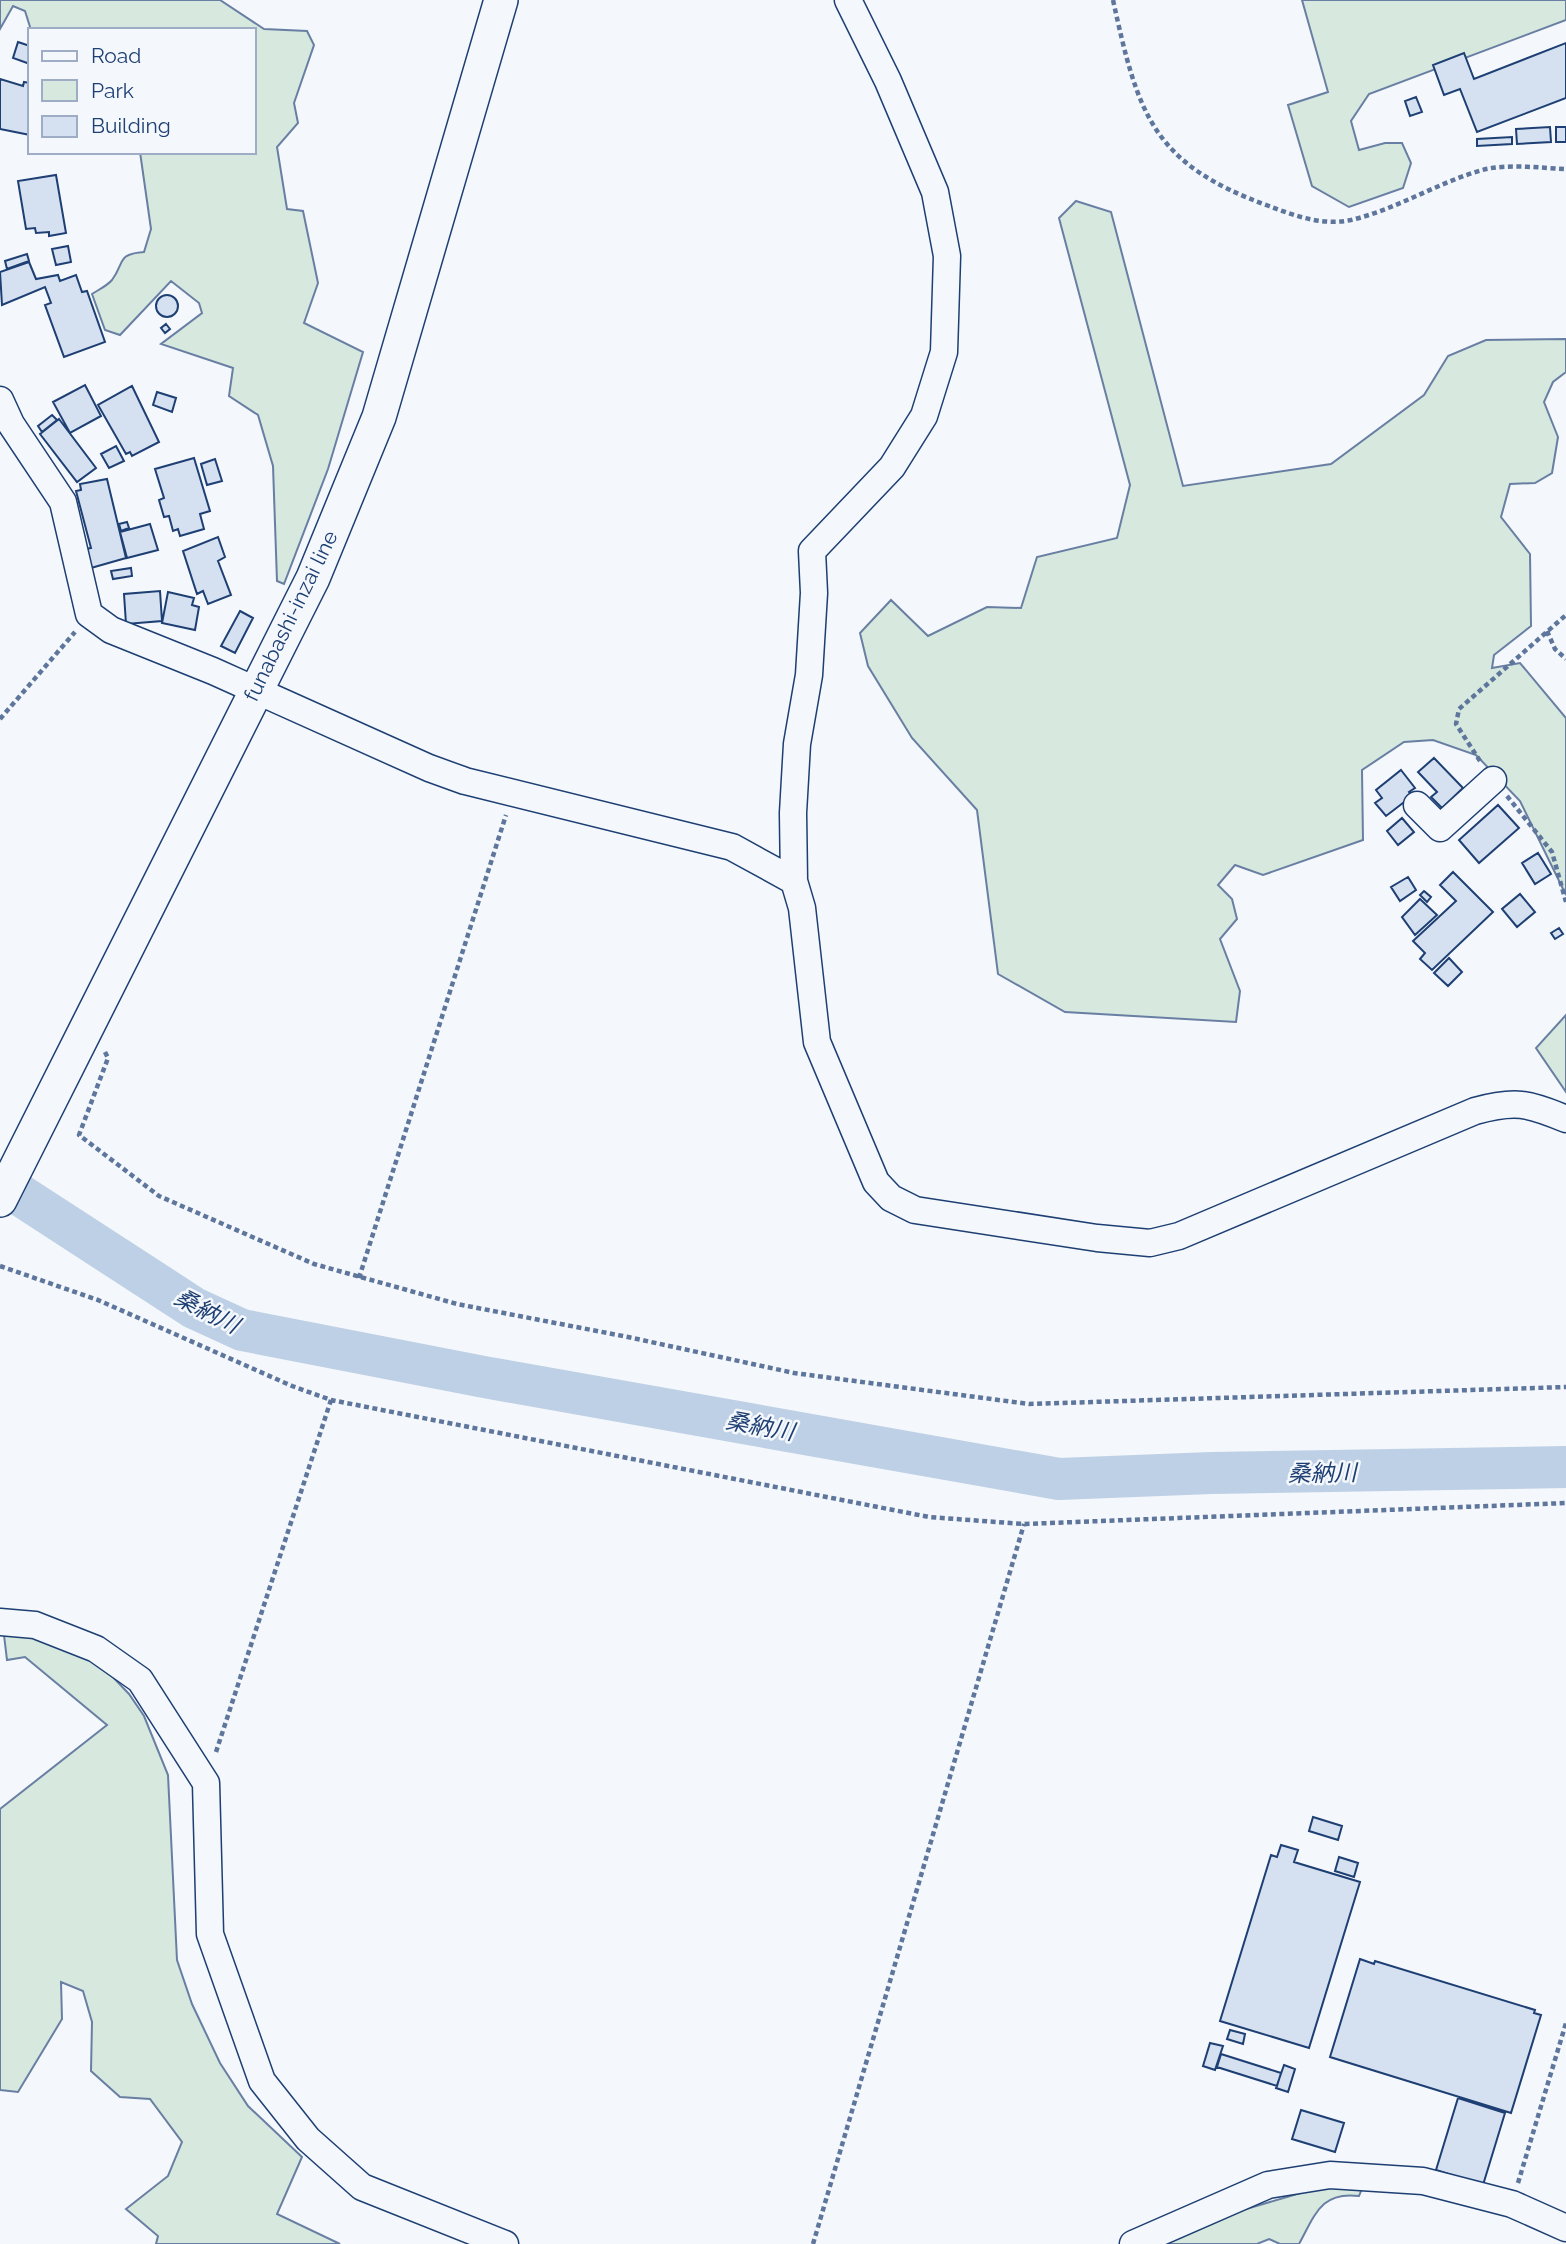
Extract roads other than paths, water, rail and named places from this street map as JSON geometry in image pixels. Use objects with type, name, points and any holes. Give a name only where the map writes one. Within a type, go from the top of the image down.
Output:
[{"type":"main road","name":"funabashi-inzai line","points":[[0,1200],[313,578],[379,417],[501,0]]},
{"type":"street","points":[[848,0],[888,81],[935,192],[947,256],[944,352],[924,416],[892,467],[811,551],[814,593],[809,675],[797,744],[793,813],[794,881],[802,908],[817,1042],[876,1182],[891,1198],[915,1210],[1046,1231],[1150,1243],[1179,1236],[1475,1111],[1507,1102],[1538,1107],[1566,1119]]},
{"type":"street","points":[[0,400],[11,424],[63,502],[89,614],[111,630],[213,671],[429,768],[465,781],[732,848],[794,881]]},
{"type":"street","points":[[1417,805],[1440,828],[1493,780]]},
{"type":"street","points":[[0,1622],[35,1625],[96,1649],[140,1680],[206,1783],[210,1934],[262,2081],[308,2139],[362,2187],[505,2244]]},
{"type":"street","points":[[1133,2244],[1268,2185],[1330,2175],[1423,2181],[1512,2204],[1566,2228]]},
{"type":"waterway","name":"桑納川","points":[[0,1182],[194,1308],[242,1330],[484,1377],[1059,1479],[1211,1473],[1566,1467]]}]
